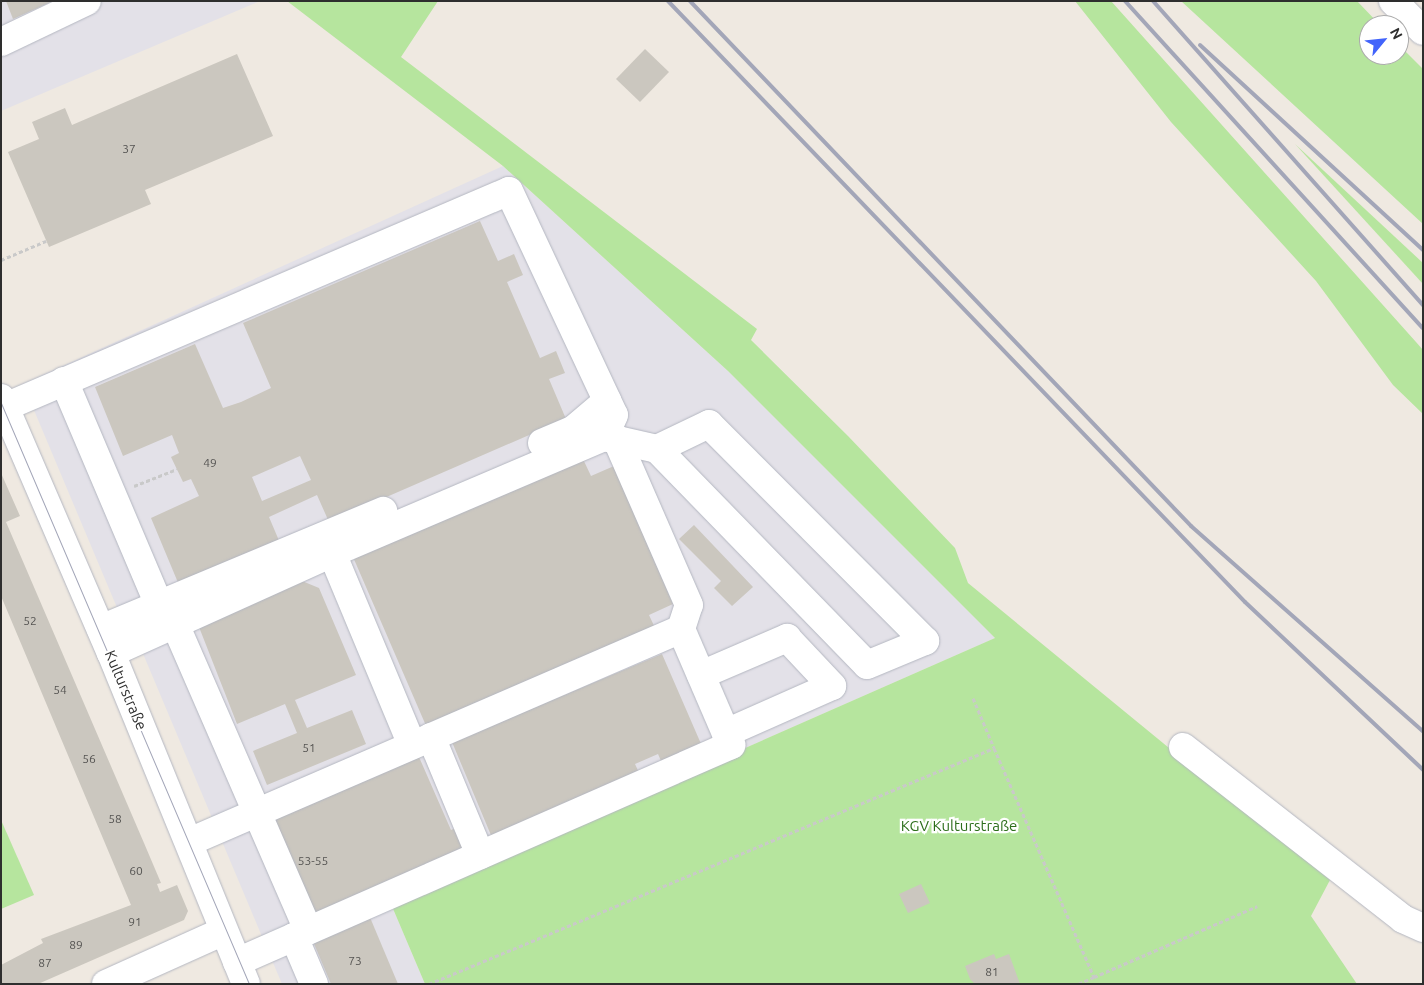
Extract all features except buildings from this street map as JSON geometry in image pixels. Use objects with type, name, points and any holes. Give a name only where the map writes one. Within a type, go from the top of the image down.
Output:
[{"type":"street","points":[[1,42],[87,1]]},
{"type":"street","points":[[1394,1],[1423,31]]},
{"type":"street","points":[[3,402],[64,381],[510,191],[614,415],[610,438],[690,605],[681,629],[731,745],[301,933],[242,973]]},
{"type":"street","points":[[64,381],[113,495],[259,811],[301,933],[314,984]]},
{"type":"street","name":"Kulturstraße","points":[[3,402],[10,443],[111,653],[242,973]]},
{"type":"street","points":[[111,653],[167,614],[573,430],[607,402]]},
{"type":"street","points":[[100,629],[167,614],[332,553],[610,438],[657,449],[867,665],[925,641],[710,424],[657,449]]},
{"type":"street","points":[[332,553],[422,741],[480,855]]},
{"type":"street","points":[[701,675],[786,638],[798,637],[820,617]]},
{"type":"street","points":[[189,842],[681,629]]},
{"type":"street","points":[[726,733],[832,686],[786,638]]},
{"type":"street","points":[[1183,747],[1403,919],[1423,928]]},
{"type":"street","points":[[106,984],[224,931]]},
{"type":"path","points":[[1,260],[46,241]]},
{"type":"path","points":[[113,495],[177,469]]},
{"type":"path","points":[[973,698],[1094,977]]},
{"type":"path","points":[[429,984],[994,748]]},
{"type":"path","points":[[1078,984],[1257,906]]},
{"type":"shaded area","points":[[1,1],[260,1],[1,111]]},
{"type":"shaded area","points":[[503,166],[728,371],[995,638],[391,904],[425,984],[282,984],[128,618],[118,610],[23,384]]},
{"type":"green space","name":"KGV Kulturstraße","points":[[287,1],[438,1],[401,57],[757,329],[751,340],[848,436],[955,548],[968,583],[1330,880],[1311,916],[1357,984],[425,984],[391,904],[995,638],[728,371],[503,166]]},
{"type":"green space","points":[[1075,1],[1111,1],[1423,350],[1423,414],[1393,385],[1316,281],[1171,122]]},
{"type":"green space","points":[[1181,1],[1357,1],[1370,15],[1359,15],[1359,65],[1409,65],[1409,55],[1423,69],[1423,224]]},
{"type":"green space","points":[[1295,144],[1423,263],[1423,284]]},
{"type":"green space","points":[[1,820],[34,895],[1,909]]},
{"type":"tram line","points":[[1,403],[249,984]]},
{"type":"railway","points":[[668,1],[1245,602],[1423,770]]},
{"type":"railway","points":[[690,1],[1191,526],[1423,731]]},
{"type":"railway","points":[[1125,1],[1423,328]]},
{"type":"railway","points":[[1153,1],[1423,305]]},
{"type":"railway","points":[[1200,45],[1423,250]]}]
